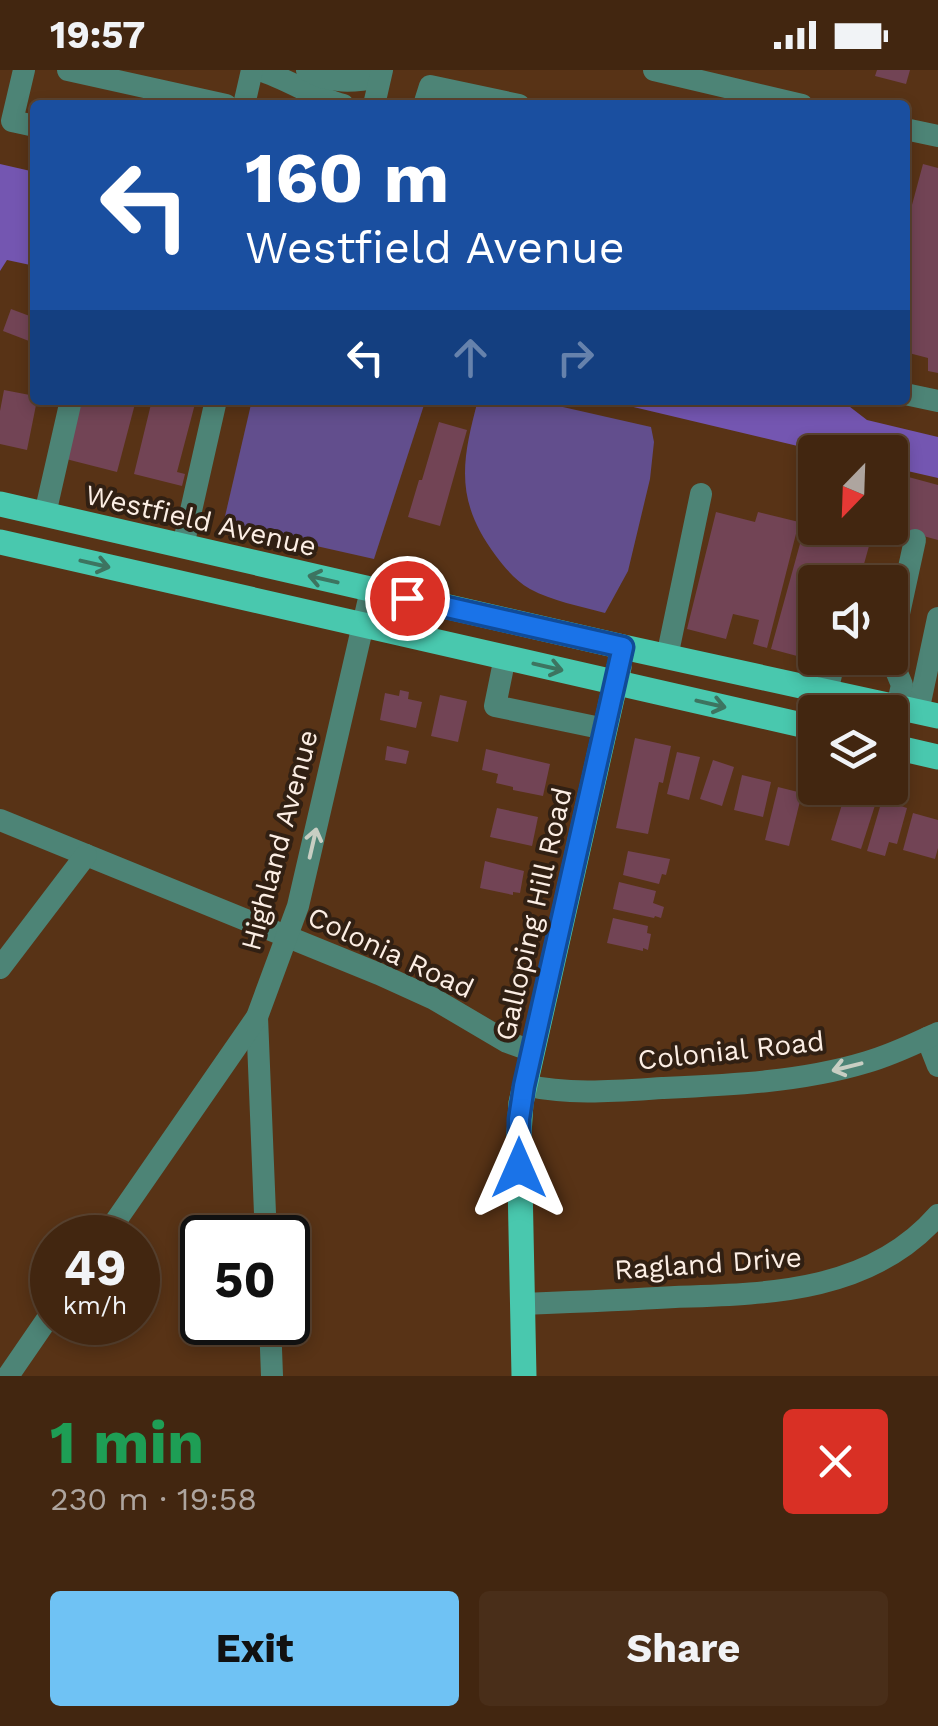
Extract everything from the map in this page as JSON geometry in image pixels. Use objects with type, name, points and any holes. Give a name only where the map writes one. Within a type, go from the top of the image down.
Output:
[{"type":"main road","name":"Westfield Avenue","points":[[0,504],[918,712]]},
{"type":"main road","points":[[0,542],[798,724]]},
{"type":"main road","name":"Galloping Hill Road","points":[[524,1376],[518,1134],[524,1086],[623,647]]},
{"type":"main road","points":[[908,750],[938,757]]},
{"type":"street","points":[[24,70],[12,121],[30,125]]},
{"type":"street","points":[[68,70],[203,100]]},
{"type":"street","points":[[246,100],[255,70],[277,76],[326,100]]},
{"type":"street","points":[[307,70],[336,80],[358,81],[381,73]]},
{"type":"street","points":[[654,70],[781,100]]},
{"type":"street","points":[[375,100],[381,73]]},
{"type":"street","points":[[426,100],[430,86],[496,100]]},
{"type":"street","points":[[910,130],[938,136]]},
{"type":"street","points":[[910,395],[938,401]]},
{"type":"street","points":[[45,514],[70,405]]},
{"type":"street","points":[[183,546],[215,405]]},
{"type":"street","points":[[667,656],[701,494]]},
{"type":"street","points":[[907,565],[915,540]]},
{"type":"street","name":"Highland Avenue","points":[[120,1215],[257,1017],[298,906],[371,590]]},
{"type":"street","points":[[918,712],[932,677],[938,618]]},
{"type":"street","points":[[506,658],[495,706],[605,729]]},
{"type":"street","points":[[827,692],[831,675]]},
{"type":"street","points":[[898,675],[918,712]]},
{"type":"street","name":"Colonia Road","points":[[0,820],[408,987],[496,1037],[532,1051]]},
{"type":"street","points":[[0,968],[86,855]]},
{"type":"street","points":[[257,1017],[265,1215]]},
{"type":"street","points":[[932,1036],[938,1066]]},
{"type":"street","name":"Colonial Road","points":[[524,1086],[590,1092],[775,1081],[868,1062],[932,1036]]},
{"type":"street","name":"Ragland Drive","points":[[522,1304],[730,1295],[821,1284],[887,1258],[920,1234],[938,1214]]},
{"type":"street","points":[[8,1376],[30,1344]]},
{"type":"street","points":[[271,1345],[272,1376]]},
{"type":"shaded area","points":[[0,164],[30,171],[30,265],[7,260],[0,271]]},
{"type":"shaded area","points":[[251,405],[424,405],[374,559],[223,525]]},
{"type":"shaded area","points":[[477,405],[554,405],[651,427],[654,442],[650,479],[628,571],[605,613],[530,589],[507,570],[483,536],[468,499],[468,443]]},
{"type":"shaded area","points":[[625,405],[848,405],[867,420],[938,437],[938,478],[908,471],[908,435],[798,435],[798,446]]},
{"type":"building","points":[[877,70],[910,70],[906,84],[875,76]]},
{"type":"building","points":[[923,164],[938,168],[938,373],[928,371],[928,358],[910,353],[910,212]]},
{"type":"building","points":[[11,309],[30,316],[29,341],[3,331]]},
{"type":"building","points":[[4,390],[30,395],[30,405],[36,405],[27,450],[0,444]]},
{"type":"building","points":[[81,405],[135,405],[117,472],[66,459]]},
{"type":"building","points":[[151,405],[195,405],[177,472],[185,474],[182,486],[134,474]]},
{"type":"building","points":[[439,422],[467,430],[440,526],[408,517]]},
{"type":"building","points":[[908,477],[938,485],[938,540],[908,532]]},
{"type":"building","points":[[716,512],[755,522],[758,512],[798,522],[767,648],[753,644],[759,620],[733,614],[726,639],[687,629]]},
{"type":"building","points":[[800,545],[869,545],[864,565],[798,565],[798,656],[771,649]]},
{"type":"building","points":[[400,690],[409,692],[408,699],[422,702],[416,728],[380,720],[385,693],[399,696]]},
{"type":"building","points":[[440,695],[467,701],[458,742],[431,736]]},
{"type":"building","points":[[635,738],[671,746],[648,834],[616,828]]},
{"type":"building","points":[[387,746],[409,751],[406,764],[385,760]]},
{"type":"building","points":[[486,749],[550,764],[543,796],[496,783],[498,774],[482,770]]},
{"type":"building","points":[[677,752],[700,757],[689,800],[667,794]]},
{"type":"building","points":[[713,760],[734,767],[722,806],[700,799]]},
{"type":"building","points":[[742,775],[771,782],[763,817],[734,810]]},
{"type":"building","points":[[778,787],[798,792],[799,805],[789,846],[765,840]]},
{"type":"building","points":[[842,805],[875,805],[861,849],[831,840]]},
{"type":"building","points":[[881,805],[907,808],[897,844],[889,842],[885,856],[867,851]]},
{"type":"building","points":[[497,808],[538,817],[532,846],[490,837]]},
{"type":"building","points":[[913,813],[938,820],[935,859],[903,850]]},
{"type":"building","points":[[628,851],[670,859],[659,884],[623,875]]},
{"type":"building","points":[[485,861],[524,871],[520,893],[480,888]]},
{"type":"building","points":[[619,882],[656,891],[653,903],[664,907],[661,918],[613,909]]},
{"type":"building","points":[[613,918],[648,926],[648,950],[607,943]]},
{"type":"route","points":[[407,598],[623,647],[524,1086],[519,1168]]}]
